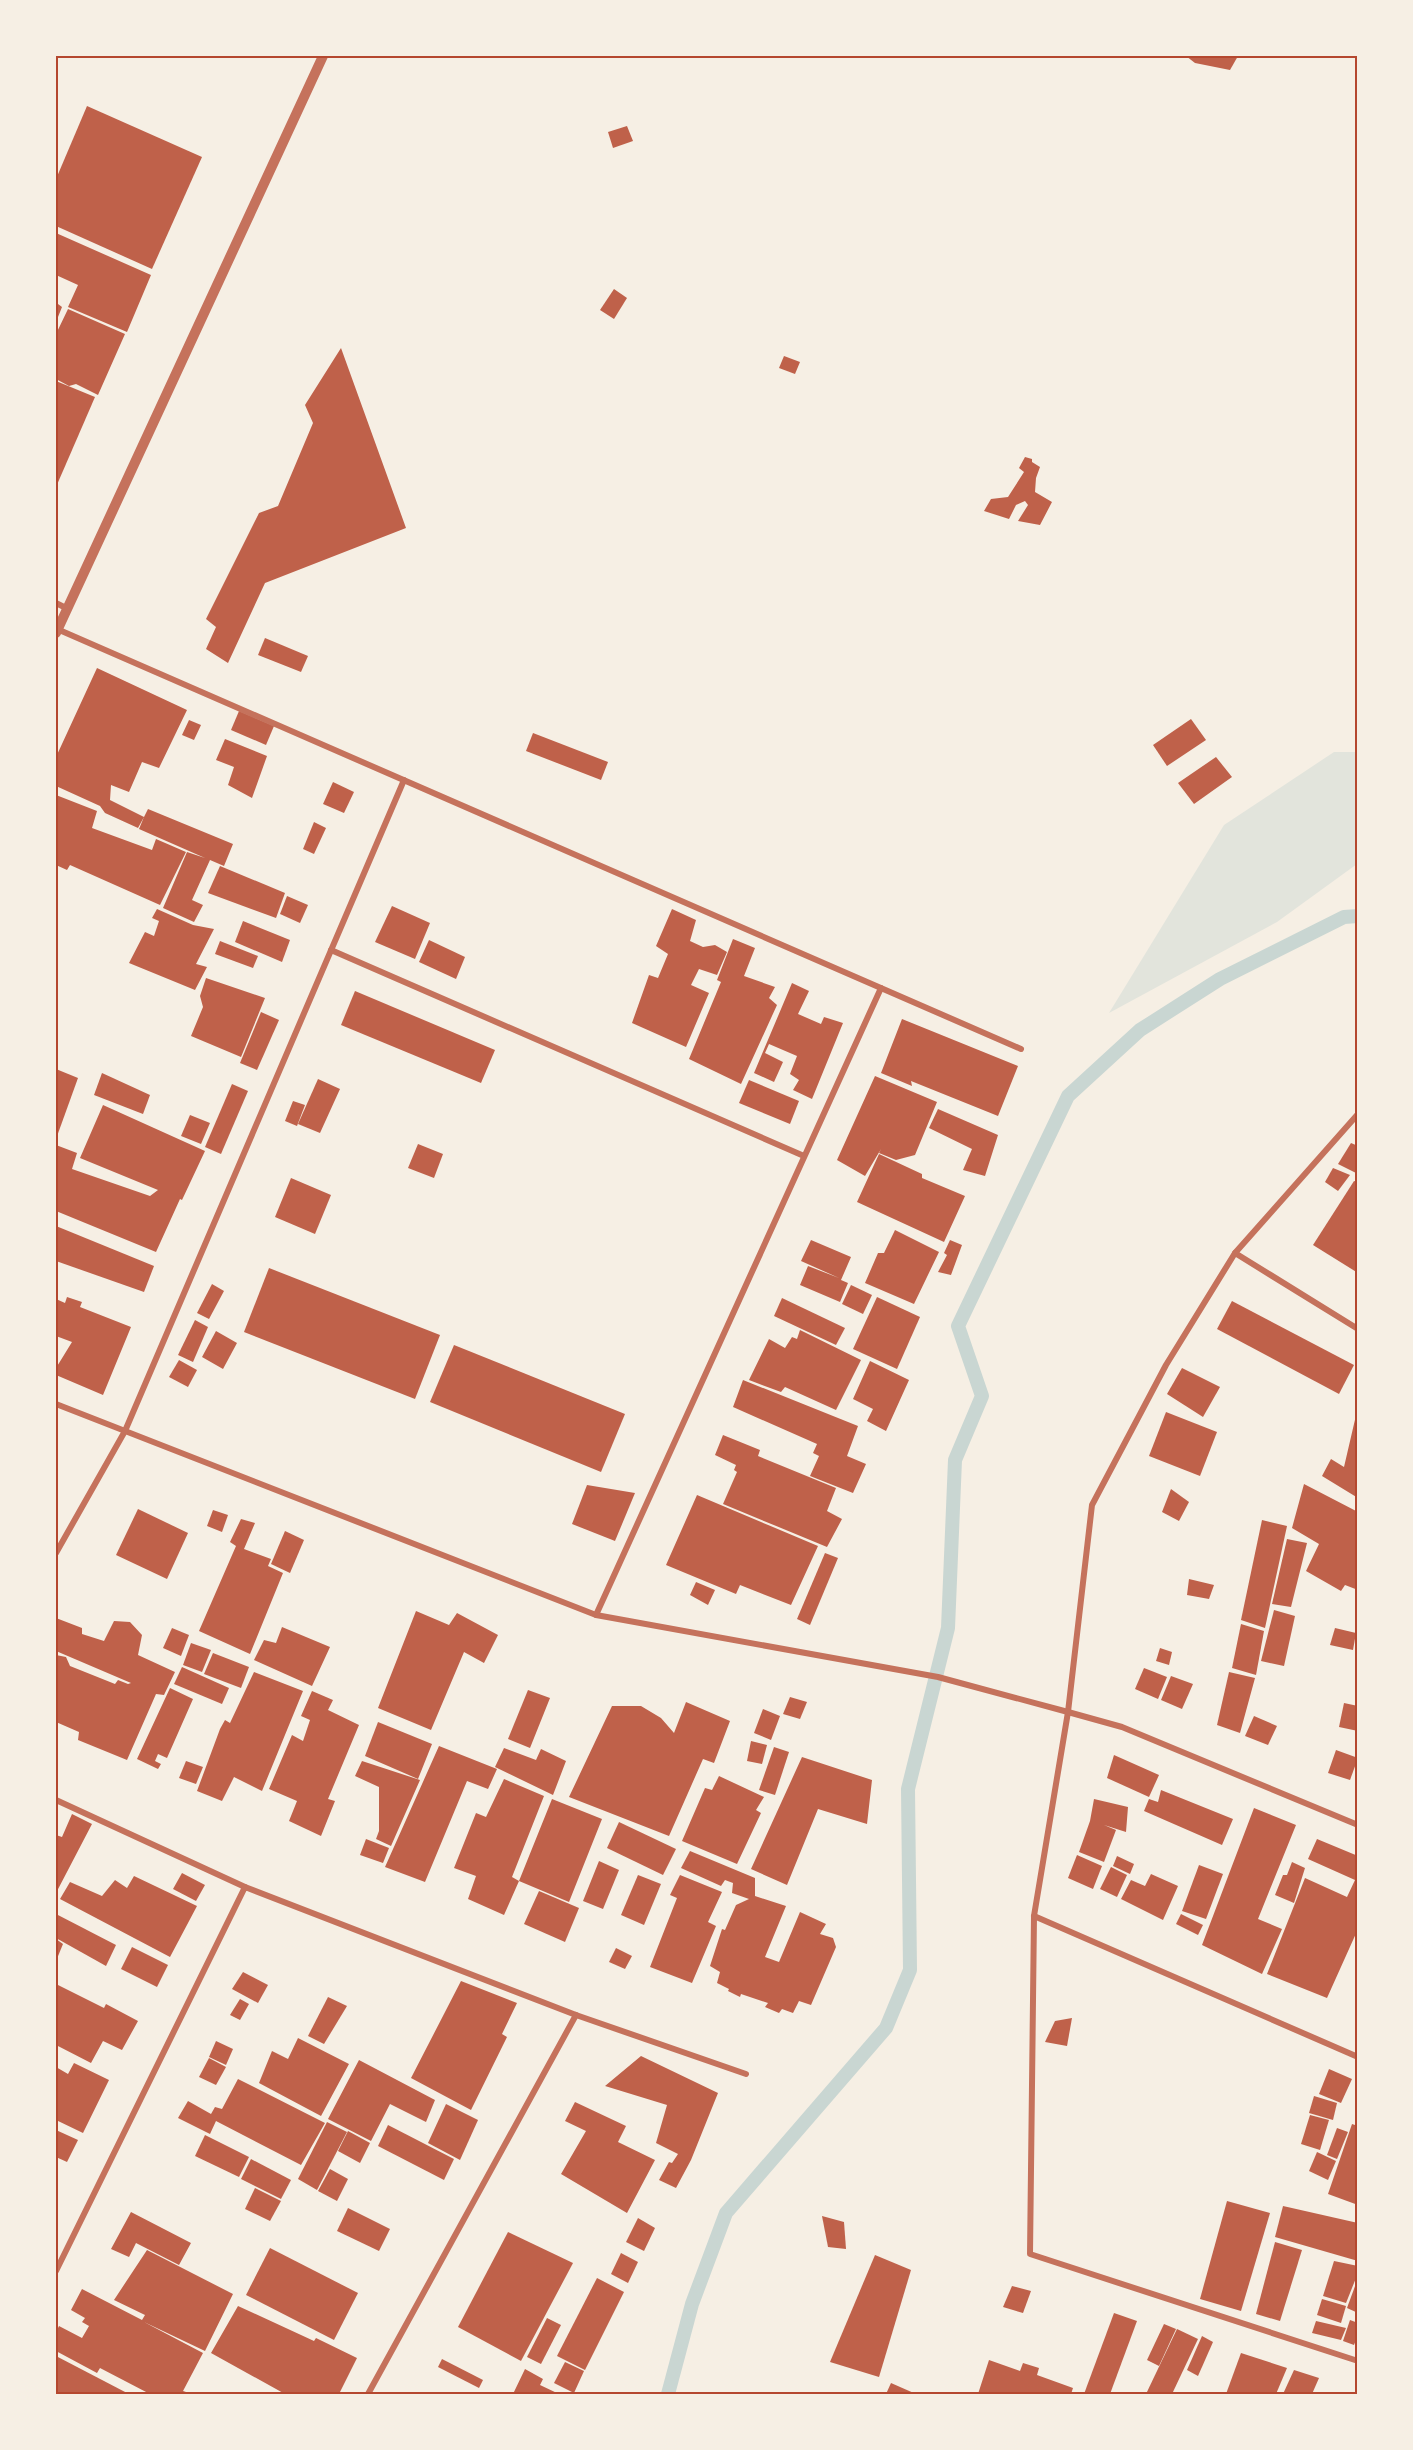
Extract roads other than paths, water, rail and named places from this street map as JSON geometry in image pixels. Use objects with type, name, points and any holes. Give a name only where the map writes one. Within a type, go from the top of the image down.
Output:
[{"type":"street","points":[[323,56],[56,631],[1021,1049]]},
{"type":"street","points":[[56,603],[66,608]]},
{"type":"street","points":[[56,1552],[125,1431],[404,780]]},
{"type":"street","points":[[331,950],[804,1156]]},
{"type":"street","points":[[596,1615],[881,988]]},
{"type":"street","points":[[1358,1114],[1235,1253],[1166,1365],[1092,1505],[1068,1712],[1034,1916],[1030,2254],[1358,2361]]},
{"type":"street","points":[[1235,1253],[1358,1329]]},
{"type":"street","points":[[56,1404],[596,1615],[938,1677],[1068,1712],[1122,1727],[1358,1825]]},
{"type":"street","points":[[56,1800],[245,1887],[576,2015],[746,2074]]},
{"type":"street","points":[[56,2271],[245,1887]]},
{"type":"street","points":[[1034,1916],[1358,2057]]},
{"type":"street","points":[[368,2394],[576,2015]]},
{"type":"waterway","points":[[668,2394],[692,2304],[726,2213],[886,2028],[910,1970],[908,1789],[948,1628],[955,1460],[982,1396],[958,1326],[1068,1096],[1140,1030],[1220,979],[1344,917],[1358,916]]}]
